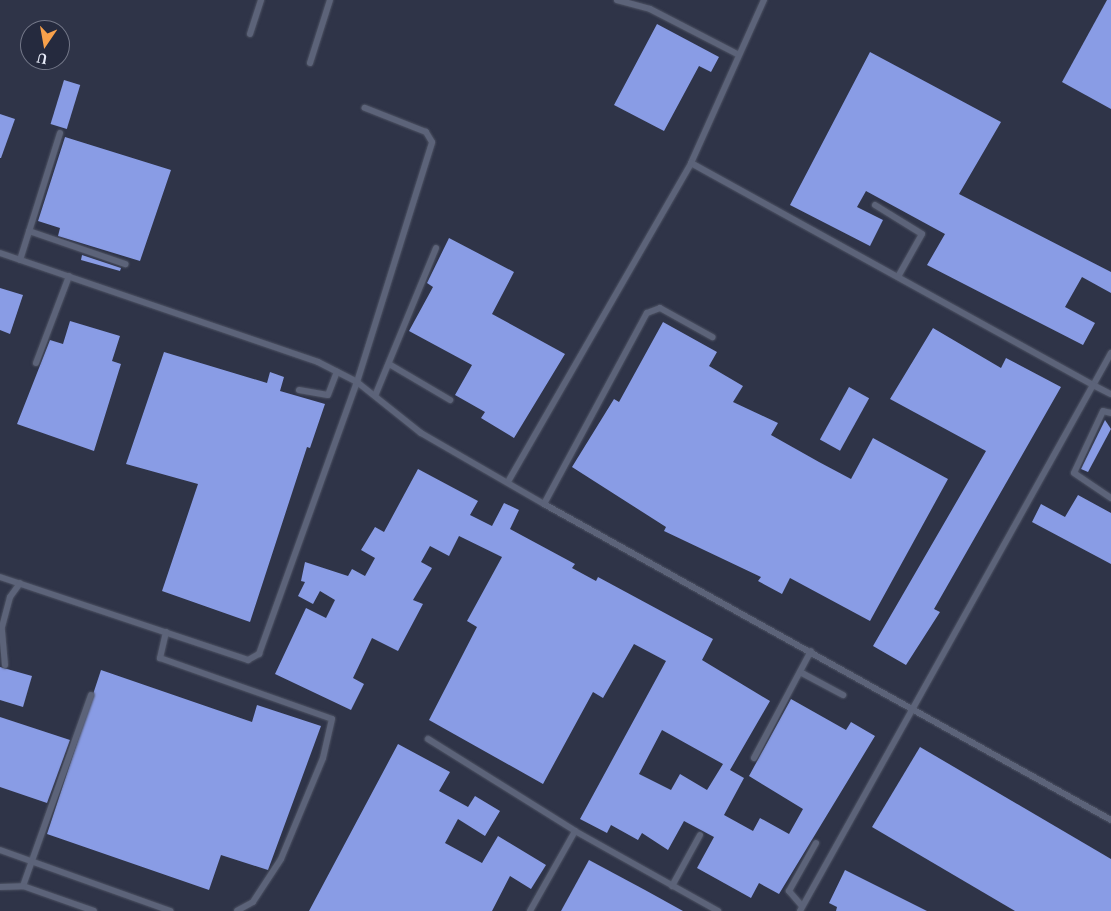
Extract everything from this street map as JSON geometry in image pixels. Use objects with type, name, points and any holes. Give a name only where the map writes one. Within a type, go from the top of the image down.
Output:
[{"type":"lane","points":[[250,34],[261,0]]},
{"type":"lane","points":[[310,63],[330,0]]},
{"type":"lane","points":[[617,0],[650,9],[739,55]]},
{"type":"lane","points":[[509,480],[692,163],[764,0]]},
{"type":"lane","points":[[0,576],[248,660],[259,654],[357,382],[432,142],[426,132],[364,108]]},
{"type":"lane","points":[[20,260],[60,133]]},
{"type":"lane","points":[[692,163],[899,275],[1111,394]]},
{"type":"lane","points":[[874,205],[922,234],[899,275]]},
{"type":"lane","points":[[29,232],[125,264]]},
{"type":"lane","points":[[375,396],[436,248]]},
{"type":"lane","points":[[0,253],[337,372],[357,382],[421,433],[509,480],[544,504],[910,705],[1111,820]]},
{"type":"lane","points":[[36,363],[69,276]]},
{"type":"lane","points":[[544,504],[647,313],[660,308],[712,337]]},
{"type":"lane","points":[[816,843],[789,891],[801,908],[910,705],[1111,352]]},
{"type":"lane","points":[[389,364],[450,400]]},
{"type":"lane","points":[[299,390],[328,395],[337,372]]},
{"type":"lane","points":[[1111,413],[1103,411],[1074,473],[1111,498]]},
{"type":"lane","points":[[5,665],[2,627],[10,597],[20,583]]},
{"type":"lane","points":[[166,632],[160,658],[332,719],[323,758],[281,859],[253,902],[237,911]]},
{"type":"lane","points":[[754,758],[811,651]]},
{"type":"lane","points":[[800,672],[843,695]]},
{"type":"lane","points":[[23,886],[34,862],[91,695]]},
{"type":"lane","points":[[428,739],[575,831],[718,911]]},
{"type":"lane","points":[[530,911],[575,831]]},
{"type":"lane","points":[[672,886],[700,835]]},
{"type":"lane","points":[[0,850],[155,909],[170,911]]},
{"type":"lane","points":[[0,887],[23,886],[94,911]]},
{"type":"building","points":[[1107,0],[1111,0],[1111,109],[1062,82]]},
{"type":"building","points":[[657,24],[719,57],[711,72],[699,66],[664,131],[614,105]]},
{"type":"building","points":[[870,52],[1001,122],[959,194],[1111,272],[1111,293],[1082,277],[1065,307],[1095,323],[1083,345],[927,265],[945,234],[866,191],[857,207],[883,220],[870,246],[790,205]]},
{"type":"building","points":[[64,80],[80,85],[67,129],[51,124]]},
{"type":"building","points":[[0,114],[15,119],[1,158],[0,158]]},
{"type":"building","points":[[65,137],[171,170],[140,261],[58,236],[60,228],[38,221]]},
{"type":"building","points":[[449,238],[514,272],[492,314],[565,354],[514,438],[481,418],[485,412],[455,395],[472,365],[409,331],[433,287],[427,283]]},
{"type":"building","points":[[82,255],[121,268],[120,271],[81,260]]},
{"type":"building","points":[[0,288],[23,295],[10,334],[0,330]]},
{"type":"building","points":[[70,321],[120,336],[112,361],[121,364],[94,451],[17,424],[50,340],[63,344]]},
{"type":"building","points":[[663,322],[717,352],[709,366],[743,386],[733,402],[778,423],[771,435],[819,462],[851,479],[873,438],[948,479],[870,621],[790,578],[782,594],[758,581],[761,577],[664,531],[666,527],[572,467],[614,399],[619,402]]},
{"type":"building","points":[[933,328],[1001,368],[1006,358],[1061,387],[934,609],[940,612],[906,665],[873,646],[986,451],[890,399]]},
{"type":"building","points":[[164,352],[267,383],[270,372],[284,377],[280,391],[325,404],[310,448],[307,447],[250,622],[162,591],[198,484],[126,464]]},
{"type":"building","points":[[849,387],[869,398],[840,451],[820,439]]},
{"type":"building","points":[[1105,420],[1111,429],[1088,472],[1081,469]]},
{"type":"building","points":[[418,469],[478,501],[470,515],[492,526],[504,503],[519,510],[510,529],[575,564],[572,568],[596,581],[598,577],[713,639],[702,660],[770,701],[730,770],[744,778],[724,815],[753,831],[760,818],[789,834],[803,809],[749,776],[791,699],[846,730],[851,722],[875,736],[779,894],[759,883],[751,898],[697,868],[714,837],[684,821],[668,850],[642,833],[638,840],[611,825],[607,833],[580,819],[666,661],[634,644],[603,698],[593,692],[543,784],[429,720],[477,627],[467,621],[502,557],[459,536],[449,556],[430,546],[421,562],[432,568],[413,600],[423,604],[398,651],[372,638],[353,678],[364,684],[351,710],[275,674],[306,608],[326,618],[335,600],[320,591],[313,604],[298,596],[305,582],[301,581],[305,562],[348,576],[352,569],[365,576],[375,558],[361,550],[375,527],[384,532]],"holes":[[[662,730],[723,764],[707,790],[680,774],[671,790],[639,774]]]},
{"type":"building","points":[[1078,495],[1111,513],[1111,564],[1032,522],[1041,504],[1065,517]]},
{"type":"building","points":[[0,667],[32,676],[23,707],[0,700]]},
{"type":"building","points":[[101,670],[252,722],[257,705],[321,726],[268,870],[221,855],[209,890],[47,834]]},
{"type":"building","points":[[0,717],[70,740],[47,803],[0,787]]},
{"type":"building","points":[[398,744],[450,772],[439,791],[468,807],[475,796],[500,811],[485,836],[458,819],[445,843],[482,863],[498,836],[546,865],[531,889],[510,876],[492,911],[309,911]]},
{"type":"building","points":[[920,747],[1111,859],[1111,911],[1015,911],[872,827]]},
{"type":"building","points":[[589,860],[645,890],[683,911],[561,911]]},
{"type":"building","points":[[845,870],[927,911],[836,911],[837,907],[829,903]]}]
